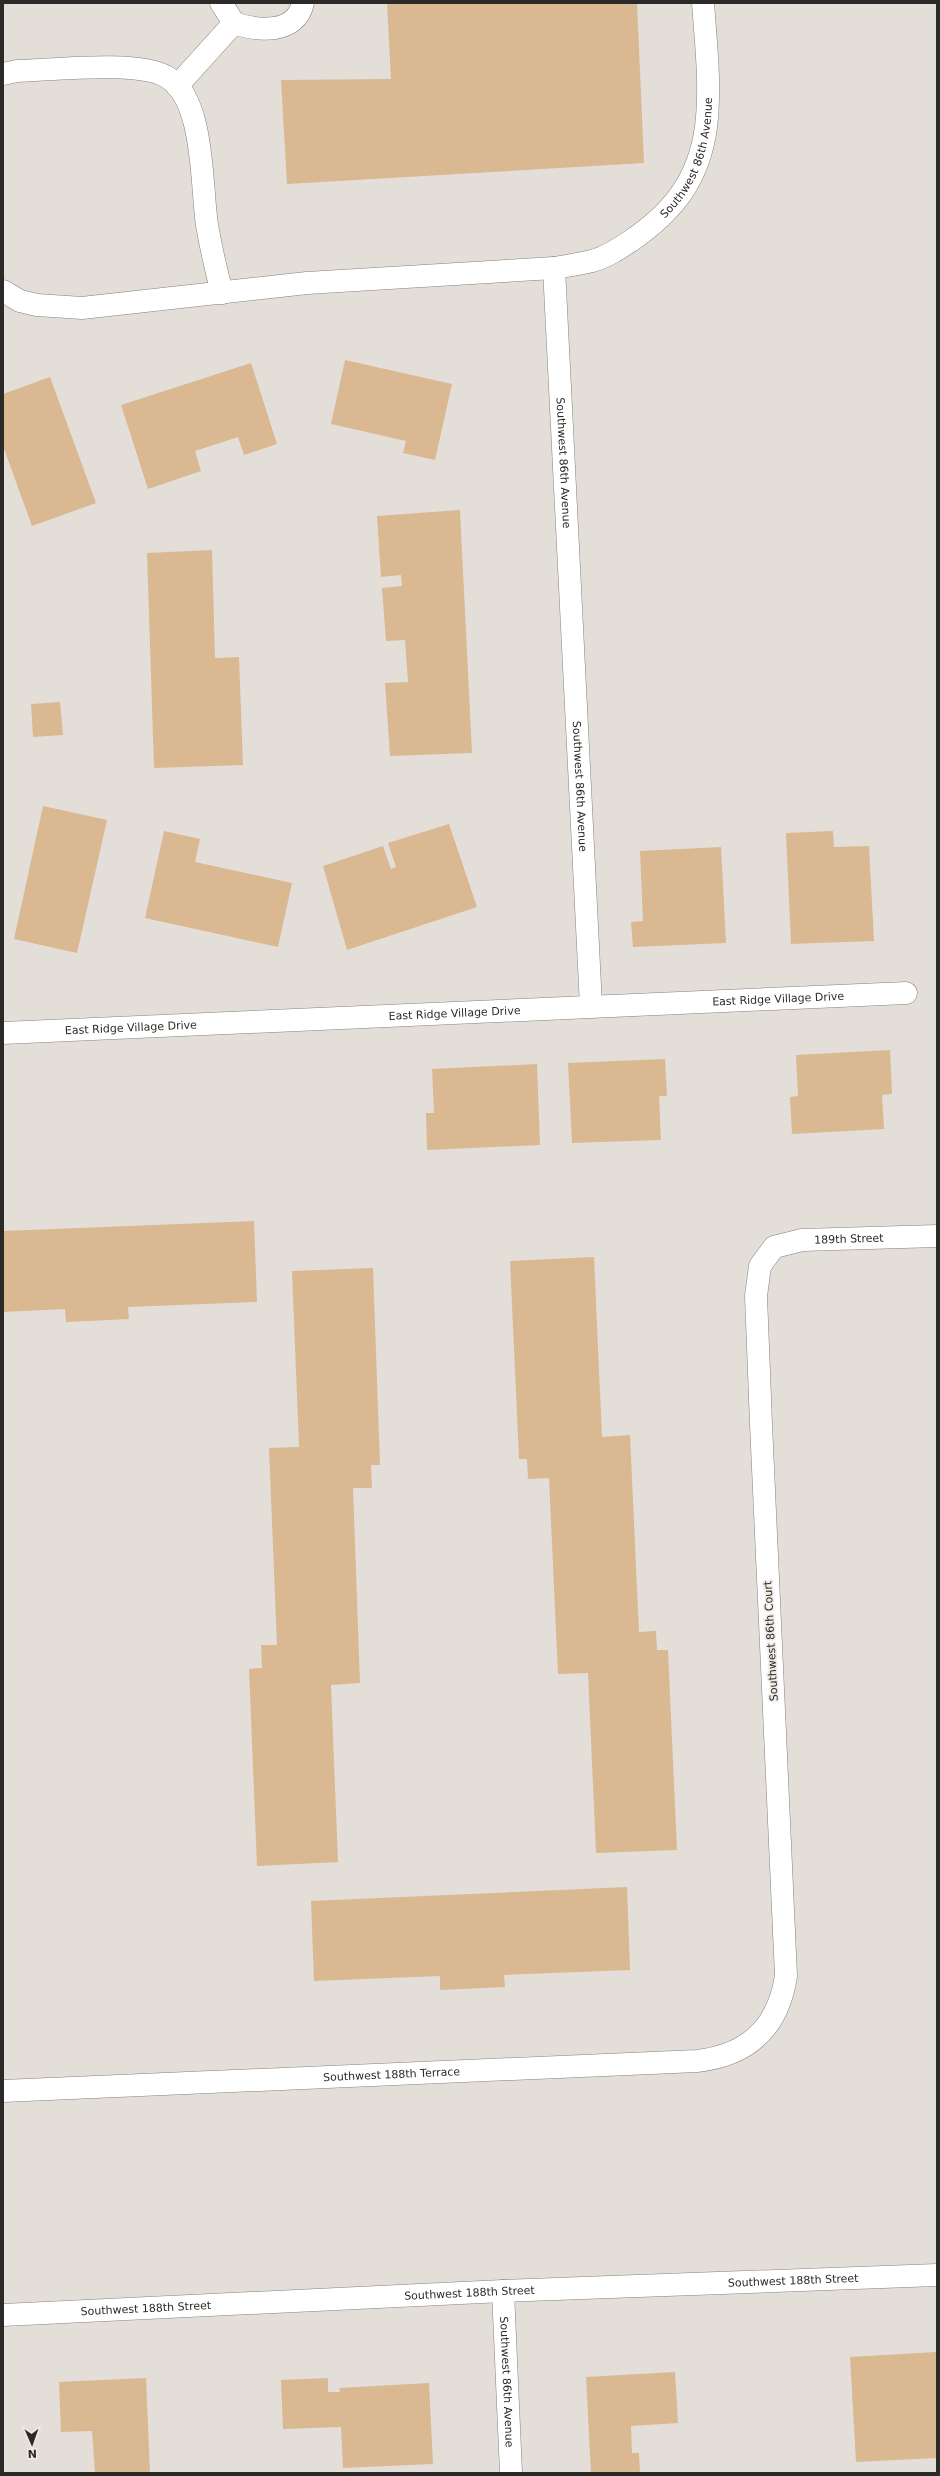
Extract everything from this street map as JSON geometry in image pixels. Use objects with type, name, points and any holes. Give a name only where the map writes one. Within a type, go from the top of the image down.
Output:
[{"type":"street","points":[[221,3],[234,23],[253,29],[277,29],[294,19],[303,3]]},
{"type":"street","name":"Southwest 86th Avenue","points":[[591,1006],[554,268],[593,261],[619,249],[659,220],[678,201],[691,178],[706,128],[708,102],[703,3]]},
{"type":"street","points":[[177,86],[234,23]]},
{"type":"street","points":[[3,74],[17,71],[74,69],[140,70],[167,77],[183,92],[191,110],[196,134],[207,224],[222,293]]},
{"type":"street","points":[[3,292],[20,301],[37,305],[82,308],[323,282],[554,268]]},
{"type":"street","name":"East Ridge Village Drive","points":[[3,1033],[906,993]]},
{"type":"street","name":"189th Street","points":[[766,1256],[774,1247],[802,1240],[937,1236]]},
{"type":"street","name":"Southwest 86th Court","points":[[766,1256],[760,1266],[756,1296],[786,1976],[776,2010],[768,2024]]},
{"type":"street","name":"Southwest 188th Terrace","points":[[3,2091],[697,2061],[729,2055],[744,2048],[768,2024]]},
{"type":"street","name":"Southwest 188th Street","points":[[3,2315],[503,2291],[937,2275]]},
{"type":"street","name":"Southwest 86th Avenue","points":[[503,2291],[511,2473]]},
{"type":"building","points":[[387,3],[637,3],[644,163],[287,184],[281,80],[391,79]]},
{"type":"building","points":[[345,360],[452,384],[435,460],[403,453],[406,441],[331,424]]},
{"type":"building","points":[[251,363],[277,444],[244,455],[238,437],[195,451],[201,471],[148,489],[121,405]]},
{"type":"building","points":[[50,377],[96,503],[32,526],[3,446],[3,394]]},
{"type":"building","points":[[460,510],[472,753],[390,756],[385,683],[408,682],[405,640],[386,641],[382,588],[402,586],[401,575],[381,577],[377,516]]},
{"type":"building","points":[[212,550],[215,658],[239,657],[243,765],[154,768],[147,553]]},
{"type":"building","points":[[60,702],[63,735],[33,737],[31,704]]},
{"type":"building","points":[[43,806],[107,820],[77,953],[14,939]]},
{"type":"building","points":[[449,824],[477,907],[347,950],[323,866],[383,846],[391,869],[396,867],[388,843]]},
{"type":"building","points":[[164,831],[200,839],[195,862],[292,883],[278,947],[145,918]]},
{"type":"building","points":[[833,831],[834,847],[869,846],[874,941],[791,944],[786,833]]},
{"type":"building","points":[[721,847],[726,943],[633,947],[631,922],[643,921],[640,851]]},
{"type":"building","points":[[890,1050],[892,1094],[882,1095],[884,1129],[792,1134],[790,1097],[798,1096],[796,1055]]},
{"type":"building","points":[[665,1059],[667,1096],[659,1096],[661,1140],[572,1143],[568,1063]]},
{"type":"building","points":[[537,1064],[540,1145],[427,1150],[426,1113],[434,1113],[432,1069]]},
{"type":"building","points":[[254,1221],[257,1302],[128,1307],[129,1319],[66,1322],[65,1309],[3,1312],[3,1231]]},
{"type":"building","points":[[594,1257],[602,1437],[630,1435],[639,1632],[656,1631],[657,1650],[668,1650],[677,1850],[596,1853],[588,1673],[558,1674],[549,1478],[528,1479],[527,1459],[519,1459],[510,1261]]},
{"type":"building","points":[[373,1268],[380,1465],[371,1465],[372,1488],[353,1488],[360,1683],[331,1685],[338,1862],[257,1866],[249,1669],[262,1668],[261,1645],[277,1645],[269,1448],[299,1447],[292,1271]]},
{"type":"building","points":[[627,1887],[630,1970],[504,1975],[505,1987],[440,1990],[440,1976],[314,1981],[311,1901]]},
{"type":"building","points":[[936,2352],[937,2458],[856,2462],[850,2357]]},
{"type":"building","points":[[675,2372],[678,2423],[631,2426],[632,2453],[639,2453],[640,2473],[591,2473],[586,2377]]},
{"type":"building","points":[[146,2378],[150,2473],[95,2473],[92,2431],[61,2432],[59,2382]]},
{"type":"building","points":[[328,2378],[328,2392],[340,2392],[339,2388],[429,2383],[433,2464],[343,2468],[341,2427],[283,2429],[281,2380]]}]
